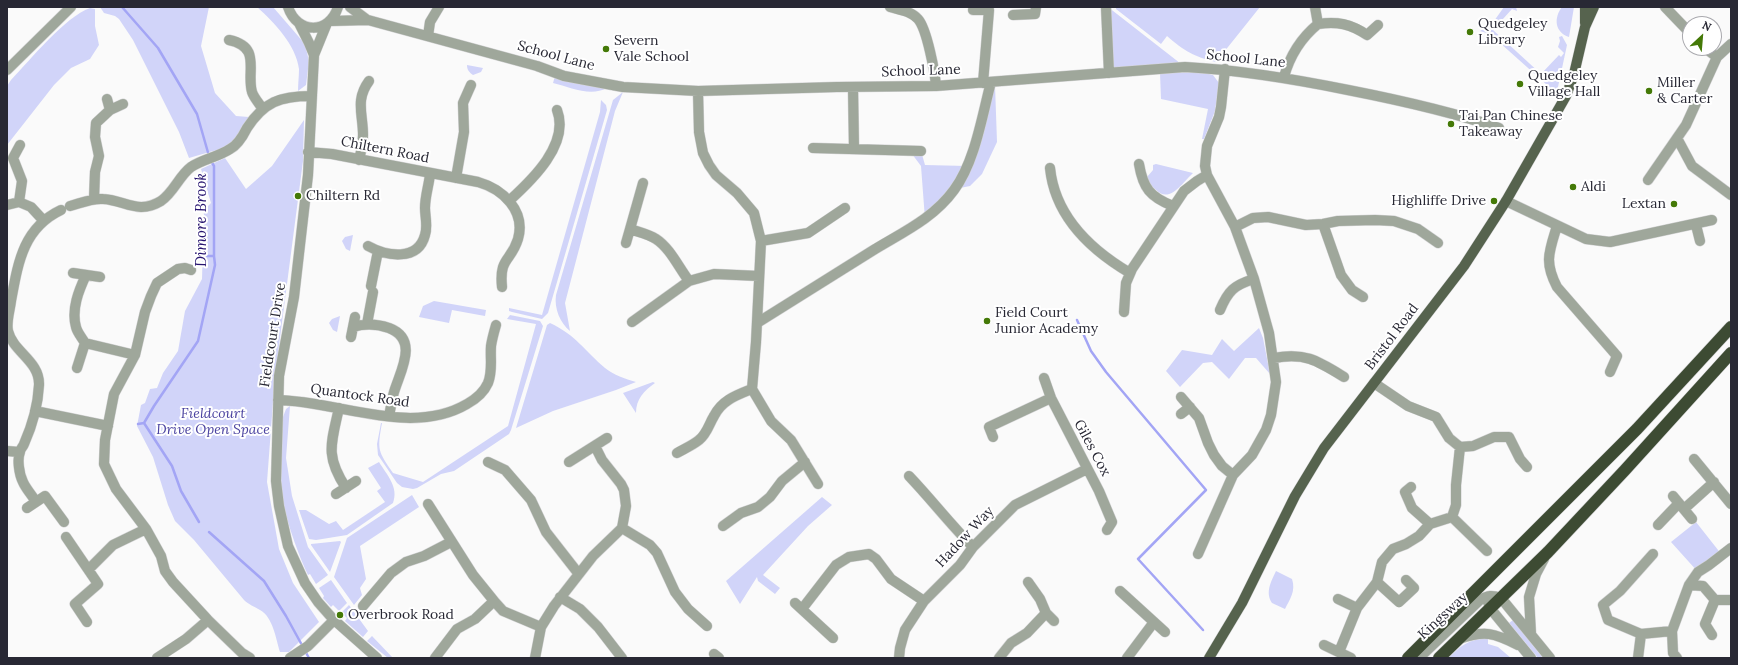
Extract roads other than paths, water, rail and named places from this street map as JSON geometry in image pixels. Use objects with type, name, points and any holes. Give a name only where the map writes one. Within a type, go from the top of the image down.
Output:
[{"type":"highway","points":[[1408,658],[1637,429],[1731,327]]},
{"type":"highway","points":[[1439,658],[1458,640],[1488,602],[1501,598],[1548,552],[1625,470],[1731,352]]},
{"type":"main road","name":"Bristol Road","points":[[1585,7],[1585,27]]},
{"type":"main road","name":"Bristol Road","points":[[1208,658],[1242,603],[1307,474],[1334,434],[1464,266],[1506,201],[1566,96],[1574,74],[1585,27],[1594,7]]},
{"type":"street","points":[[7,69],[71,7]]},
{"type":"street","name":"Fieldcourt Drive","points":[[338,7],[336,14],[329,22],[314,54],[308,175],[294,297],[279,376],[276,481],[282,524],[288,546],[305,583],[318,602],[334,620],[377,658]]},
{"type":"street","name":"School Lane","points":[[350,7],[368,20]]},
{"type":"street","points":[[428,36],[430,22],[438,7]]},
{"type":"street","points":[[890,7],[910,12],[919,20],[924,32],[935,74],[936,86]]},
{"type":"street","points":[[1013,15],[1035,14],[1036,7]]},
{"type":"street","points":[[1106,7],[1109,73]]},
{"type":"street","points":[[1315,7],[1318,24]]},
{"type":"street","points":[[1664,7],[1682,26]]},
{"type":"street","points":[[287,9],[299,23]]},
{"type":"street","points":[[757,323],[902,234],[939,208],[955,190],[975,144],[987,82],[989,10],[973,10]]},
{"type":"street","name":"School Lane","points":[[299,23],[306,27],[315,28],[329,22],[368,20],[537,66],[564,76],[623,87],[698,91],[936,86],[1185,67],[1225,69],[1284,77],[1479,117],[1499,128]]},
{"type":"street","points":[[1284,77],[1291,57],[1305,35],[1318,24],[1336,22],[1351,26],[1367,35],[1378,25]]},
{"type":"street","name":"Fieldcourt Drive","points":[[299,23],[314,54]]},
{"type":"street","points":[[229,40],[241,45],[249,54],[252,61],[251,82],[253,93],[262,108]]},
{"type":"street","points":[[1648,180],[1667,150],[1686,125],[1717,57],[1731,44]]},
{"type":"street","points":[[1198,554],[1233,476],[1252,456],[1259,444],[1271,416],[1276,382],[1274,358],[1269,333],[1254,280],[1236,228],[1208,175],[1205,166],[1205,153],[1219,117],[1225,69]]},
{"type":"street","points":[[359,160],[363,137],[360,103],[363,88],[369,81]]},
{"type":"street","points":[[456,178],[464,132],[463,103],[471,85]]},
{"type":"street","points":[[853,87],[854,149]]},
{"type":"street","points":[[698,91],[699,132],[703,153],[716,175],[737,193],[754,214],[761,241],[752,389],[771,421],[791,440],[818,484]]},
{"type":"street","points":[[36,502],[22,481],[19,466],[19,452],[24,445],[35,411],[39,384],[37,371],[32,363],[16,346],[8,332],[7,323],[22,251],[36,227],[43,220],[65,208],[94,199],[104,199],[133,207],[154,205],[162,200],[182,175],[192,166],[230,149],[240,139],[262,108],[273,102],[294,97],[311,96]]},
{"type":"street","points":[[107,99],[110,110]]},
{"type":"street","points":[[94,199],[95,172],[99,156],[95,136],[96,123],[110,110],[123,104]]},
{"type":"street","points":[[502,287],[500,273],[503,264],[518,239],[519,227],[515,209],[510,200],[532,179],[548,157],[557,135],[560,119],[556,110]]},
{"type":"street","points":[[1677,138],[1692,166],[1731,195]]},
{"type":"street","points":[[19,202],[22,181],[14,158],[20,145]]},
{"type":"street","points":[[812,148],[921,151]]},
{"type":"street","name":"Chiltern Road","points":[[308,152],[332,154],[491,186],[510,200]]},
{"type":"street","points":[[1139,164],[1141,179],[1153,197],[1172,206]]},
{"type":"street","points":[[1050,168],[1051,181],[1068,220],[1094,249],[1130,273]]},
{"type":"street","points":[[368,246],[378,251],[404,255],[412,253],[422,243],[427,228],[425,207],[430,174]]},
{"type":"street","points":[[1124,312],[1126,283],[1130,273],[1172,206],[1184,191],[1196,181],[1208,175]]},
{"type":"street","points":[[626,243],[643,183]]},
{"type":"street","points":[[1506,201],[1586,239],[1610,242],[1696,225],[1712,220]]},
{"type":"street","points":[[7,205],[19,202],[31,207],[43,220]]},
{"type":"street","points":[[761,241],[808,233],[845,208]]},
{"type":"street","points":[[1236,228],[1253,218],[1268,217],[1306,225],[1356,220],[1394,222],[1418,229],[1438,243]]},
{"type":"street","points":[[1323,224],[1341,275],[1352,290],[1363,297]]},
{"type":"street","points":[[1696,225],[1700,241]]},
{"type":"street","points":[[1557,226],[1548,256],[1551,275],[1558,287],[1620,355],[1610,372]]},
{"type":"street","points":[[630,229],[657,240],[664,247],[689,281]]},
{"type":"street","points":[[367,324],[378,251]]},
{"type":"street","points":[[191,271],[185,268],[178,269],[157,283],[145,312],[135,355],[114,394],[108,426],[104,464],[116,489],[146,529],[161,556],[165,571],[173,582],[208,620],[242,653],[250,658]]},
{"type":"street","points":[[73,273],[100,277]]},
{"type":"street","points":[[632,322],[689,281],[714,274],[759,276]]},
{"type":"street","points":[[77,368],[84,343],[76,327],[75,316],[77,298],[86,275]]},
{"type":"street","points":[[1220,310],[1230,291],[1239,285],[1254,280]]},
{"type":"street","points":[[353,327],[375,324],[400,334],[405,342],[407,355],[394,391],[389,416]]},
{"type":"street","name":"Quantock Road","points":[[278,400],[304,402],[372,414],[411,418],[444,414],[459,409],[482,393],[487,384],[490,376],[491,346],[496,326]]},
{"type":"street","points":[[84,343],[135,355]]},
{"type":"street","points":[[1274,358],[1289,355],[1306,357],[1344,377]]},
{"type":"street","name":"Giles Cox","points":[[1044,378],[1051,398],[1099,491],[1112,522],[1107,530]]},
{"type":"street","points":[[1374,383],[1408,406],[1436,417],[1449,438],[1460,447],[1473,446],[1494,437],[1508,437],[1520,459],[1527,467]]},
{"type":"street","points":[[677,453],[700,440],[707,431],[714,414],[722,405],[732,397],[752,389]]},
{"type":"street","points":[[1181,397],[1199,418],[1214,455],[1222,466],[1233,476]]},
{"type":"street","points":[[993,437],[989,427],[1051,398]]},
{"type":"street","points":[[1181,414],[1190,407]]},
{"type":"street","points":[[339,408],[331,452],[335,470],[346,488]]},
{"type":"street","points":[[35,411],[108,426]]},
{"type":"street","points":[[569,462],[606,438]]},
{"type":"street","points":[[535,658],[541,627],[560,598],[578,573],[622,528],[626,506],[624,490],[602,460],[595,446]]},
{"type":"street","points":[[1339,652],[1357,608],[1377,582],[1382,562],[1393,549],[1406,544],[1419,536],[1430,524],[1452,516],[1456,506],[1456,485],[1460,447]]},
{"type":"street","points":[[7,451],[19,452]]},
{"type":"street","points":[[1694,459],[1731,504]]},
{"type":"street","points":[[488,462],[505,470],[518,485],[530,500],[546,532],[578,573]]},
{"type":"street","points":[[723,526],[741,513],[758,508],[770,497],[782,481],[805,462]]},
{"type":"street","name":"Hadow Way","points":[[899,658],[905,630],[924,601],[960,565],[972,547],[1015,505],[1087,469]]},
{"type":"street","points":[[909,476],[945,519],[972,547]]},
{"type":"street","points":[[336,494],[356,481]]},
{"type":"street","points":[[1658,525],[1679,503],[1714,482]]},
{"type":"street","points":[[1411,487],[1405,492],[1412,508],[1430,524]]},
{"type":"street","points":[[27,508],[45,496],[64,522]]},
{"type":"street","points":[[1679,503],[1692,519]]},
{"type":"street","points":[[428,504],[473,575],[494,601],[503,610],[541,627]]},
{"type":"street","points":[[1452,516],[1487,551]]},
{"type":"street","points":[[622,528],[650,545],[664,564],[675,592],[688,609],[708,626]]},
{"type":"street","points":[[89,569],[113,545],[146,529]]},
{"type":"street","points":[[66,537],[98,584],[75,604],[87,622]]},
{"type":"street","points":[[363,606],[377,588],[406,562],[424,556],[451,542]]},
{"type":"street","points":[[1676,658],[1673,653],[1672,631],[1689,584],[1698,572],[1709,566],[1731,548]]},
{"type":"street","points":[[1531,634],[1529,597],[1536,574],[1548,552]]},
{"type":"street","points":[[833,638],[799,606],[836,565],[849,557],[869,554],[876,559],[891,579],[924,601]]},
{"type":"street","points":[[1652,554],[1620,591],[1603,605],[1608,620],[1641,634],[1672,631]]},
{"type":"street","points":[[1377,582],[1399,602],[1414,588],[1406,580]]},
{"type":"street","name":"Kingsway","points":[[1485,581],[1488,602],[1531,658]]},
{"type":"street","points":[[1028,582],[1040,599],[1046,613],[1054,621]]},
{"type":"street","points":[[1689,584],[1703,586],[1715,600],[1731,600]]},
{"type":"street","points":[[1120,591],[1165,632]]},
{"type":"street","points":[[560,598],[580,609],[598,627],[622,658]]},
{"type":"street","points":[[1501,598],[1550,658]]},
{"type":"street","points":[[1338,599],[1357,608]]},
{"type":"street","name":"Kingsway","points":[[1419,658],[1480,600],[1488,602]]},
{"type":"street","points":[[1712,635],[1705,624],[1715,600]]},
{"type":"street","points":[[435,658],[457,629],[475,619],[494,601]]},
{"type":"street","points":[[999,658],[1011,643],[1026,633],[1046,613]]},
{"type":"street","points":[[157,658],[186,639],[208,620]]},
{"type":"street","points":[[290,658],[308,646],[334,620]]},
{"type":"street","points":[[1127,658],[1154,622]]},
{"type":"street","points":[[1458,640],[1477,633],[1492,634],[1502,637],[1523,648]]},
{"type":"street","points":[[1638,658],[1641,634]]},
{"type":"street","points":[[1324,645],[1351,658]]},
{"type":"waterway","name":"Dimore Brook","points":[[122,7],[158,48],[197,114],[209,156]]},
{"type":"waterway","name":"Dimore Brook","points":[[199,522],[181,491],[172,466],[144,423],[198,341],[215,265],[214,166],[211,161]]},
{"type":"waterway","points":[[206,256],[214,256]]},
{"type":"waterway","points":[[1077,320],[1091,351],[1106,372],[1206,490],[1138,559],[1203,630]]},
{"type":"waterway","name":"Dimore Brook","points":[[138,424],[144,423]]},
{"type":"waterway","name":"Dimore Brook","points":[[209,532],[264,581],[303,647]]},
{"type":"waterway","name":"Dimore Brook","points":[[305,651],[309,658]]},
{"type":"place","name":"Quedgeley Library","points":[[1470,32]]},
{"type":"place","name":"Severn Vale School","points":[[606,49]]},
{"type":"place","name":"Quedgeley Village Hall","points":[[1520,84]]},
{"type":"place","name":"Miller & Carter","points":[[1649,91]]},
{"type":"place","name":"Tai Pan Chinese Takeaway","points":[[1451,124]]},
{"type":"place","name":"Aldi","points":[[1573,187]]},
{"type":"place","name":"Chiltern Rd","points":[[298,196]]},
{"type":"place","name":"Highliffe Drive","points":[[1494,201]]},
{"type":"place","name":"Lextan","points":[[1674,204]]},
{"type":"place","name":"Field Court Junior Academy","points":[[987,321]]},
{"type":"place","name":"Overbrook Road","points":[[340,615]]},
{"type":"park label","name":"Fieldcourt Drive Open Space","points":[[213,422]]}]
